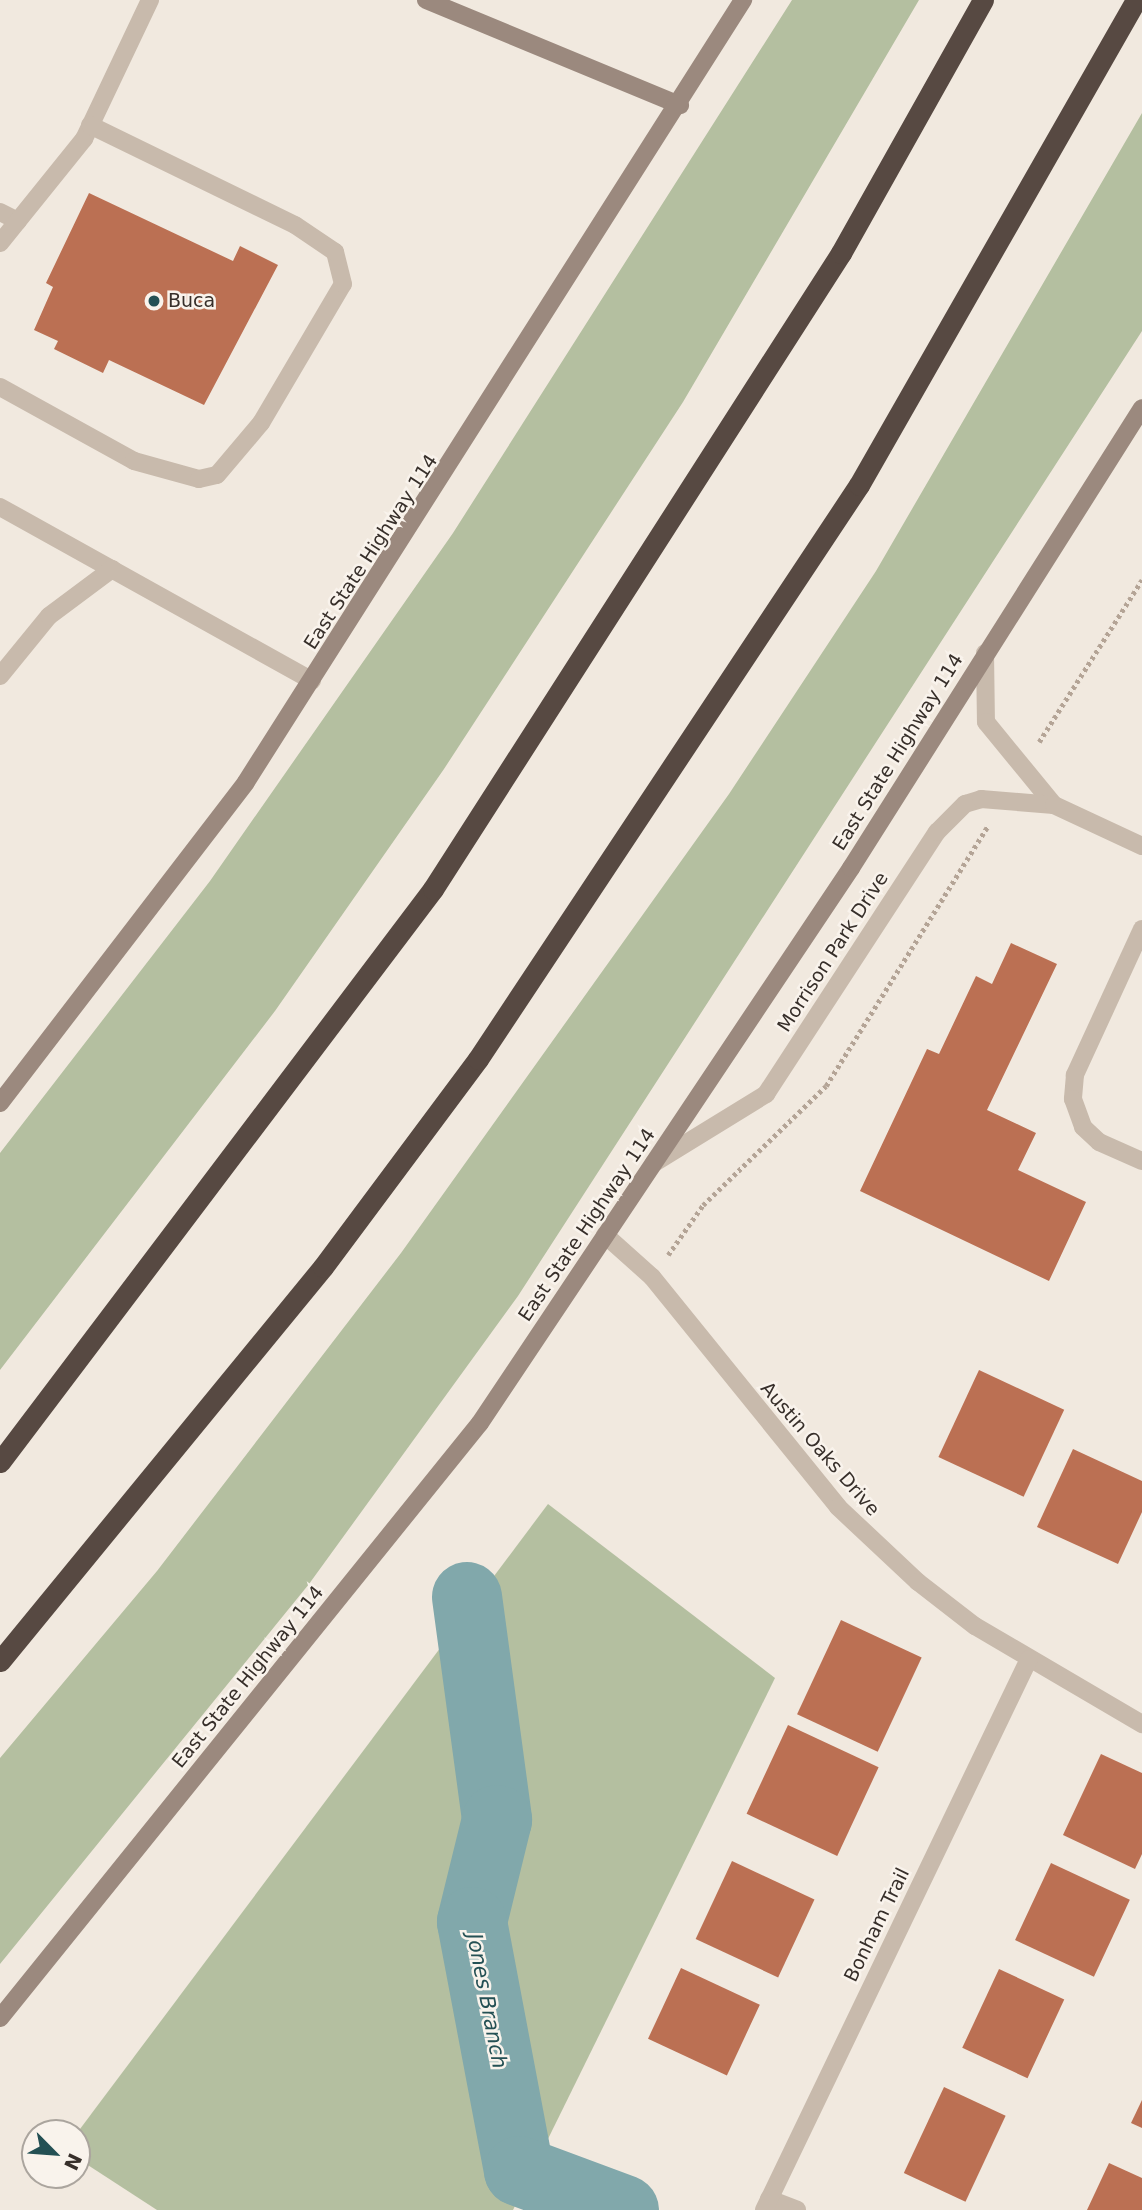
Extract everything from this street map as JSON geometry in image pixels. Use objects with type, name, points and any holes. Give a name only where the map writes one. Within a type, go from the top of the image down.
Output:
[{"type":"highway","points":[[0,1462],[433,888],[841,253],[983,0]]},
{"type":"highway","points":[[0,1661],[323,1267],[478,1059],[859,485],[1136,0]]},
{"type":"main road","points":[[426,0],[680,105]]},
{"type":"main road","name":"East State Highway 114","points":[[0,1104],[246,782],[680,105],[743,0]]},
{"type":"main road","name":"East State Highway 114","points":[[0,2018],[480,1423],[654,1163],[1142,408]]},
{"type":"street","points":[[0,243],[90,125],[150,0]]},
{"type":"street","points":[[0,387],[134,461],[199,479],[217,475],[261,423],[343,284],[335,252],[295,225],[90,125]]},
{"type":"street","points":[[0,212],[18,221]]},
{"type":"street","points":[[0,507],[312,681]]},
{"type":"street","points":[[0,676],[49,616],[112,569]]},
{"type":"street","name":"Morrison Park Drive","points":[[985,653],[986,722],[1054,805]]},
{"type":"street","name":"Morrison Park Drive","points":[[654,1163],[766,1094],[949,816],[981,799],[1001,804],[1054,805],[1142,846]]},
{"type":"street","points":[[1142,929],[1075,1076],[1073,1099],[1083,1127],[1099,1142],[1142,1161]]},
{"type":"street","name":"Austin Oaks Drive","points":[[606,1235],[652,1277],[838,1507],[919,1583],[1029,1659],[1142,1724]]},
{"type":"street","name":"Bonham Trail","points":[[766,2205],[1029,1659]]},
{"type":"street","points":[[766,2205],[797,2210]]},
{"type":"path","points":[[1023,768],[1142,580]]},
{"type":"path","points":[[652,1277],[703,1205],[826,1086],[1001,804]]},
{"type":"green space","points":[[792,0],[919,0],[683,402],[444,769],[275,1011],[0,1370],[0,1153],[210,881],[453,533]]},
{"type":"green space","points":[[1142,113],[1142,331],[518,1296],[309,1584],[0,1964],[0,1758],[157,1571],[401,1253],[729,794],[876,571]]},
{"type":"green space","points":[[548,1504],[775,1678],[513,2210],[157,2210],[91,2167],[91,2119],[87,2119]]},
{"type":"building","name":"Buca","points":[[89,193],[233,261],[240,246],[278,265],[204,405],[109,360],[103,373],[54,349],[58,341],[34,330],[53,287],[46,283]]},
{"type":"building","points":[[1011,943],[1057,964],[987,1110],[1036,1133],[1018,1170],[1086,1202],[1049,1281],[860,1191],[927,1049],[939,1054],[976,976],[992,984]]},
{"type":"building","points":[[979,1370],[1064,1410],[1024,1497],[938,1457]]},
{"type":"building","points":[[1073,1449],[1142,1481],[1142,1512],[1118,1564],[1037,1527]]},
{"type":"building","points":[[841,1620],[922,1658],[878,1752],[797,1714]]},
{"type":"building","points":[[788,1725],[879,1767],[837,1856],[747,1814]]},
{"type":"building","points":[[1101,1754],[1142,1773],[1142,1854],[1135,1869],[1063,1835]]},
{"type":"building","points":[[732,1861],[814,1899],[778,1977],[696,1939]]},
{"type":"building","points":[[1051,1863],[1130,1900],[1094,1977],[1015,1940]]},
{"type":"building","points":[[681,1968],[760,2005],[727,2075],[648,2039]]},
{"type":"building","points":[[999,1969],[1064,1999],[1027,2078],[962,2048]]},
{"type":"building","points":[[944,2087],[1006,2116],[965,2202],[904,2173]]},
{"type":"building","points":[[1142,2100],[1142,2128],[1131,2123]]},
{"type":"building","points":[[1109,2163],[1142,2178],[1142,2210],[1087,2210]]},
{"type":"waterway","name":"Jones Branch","points":[[467,1597],[497,1820],[472,1922],[519,2171],[624,2210]]},
{"type":"place","name":"Buca","points":[[154,301]]}]
